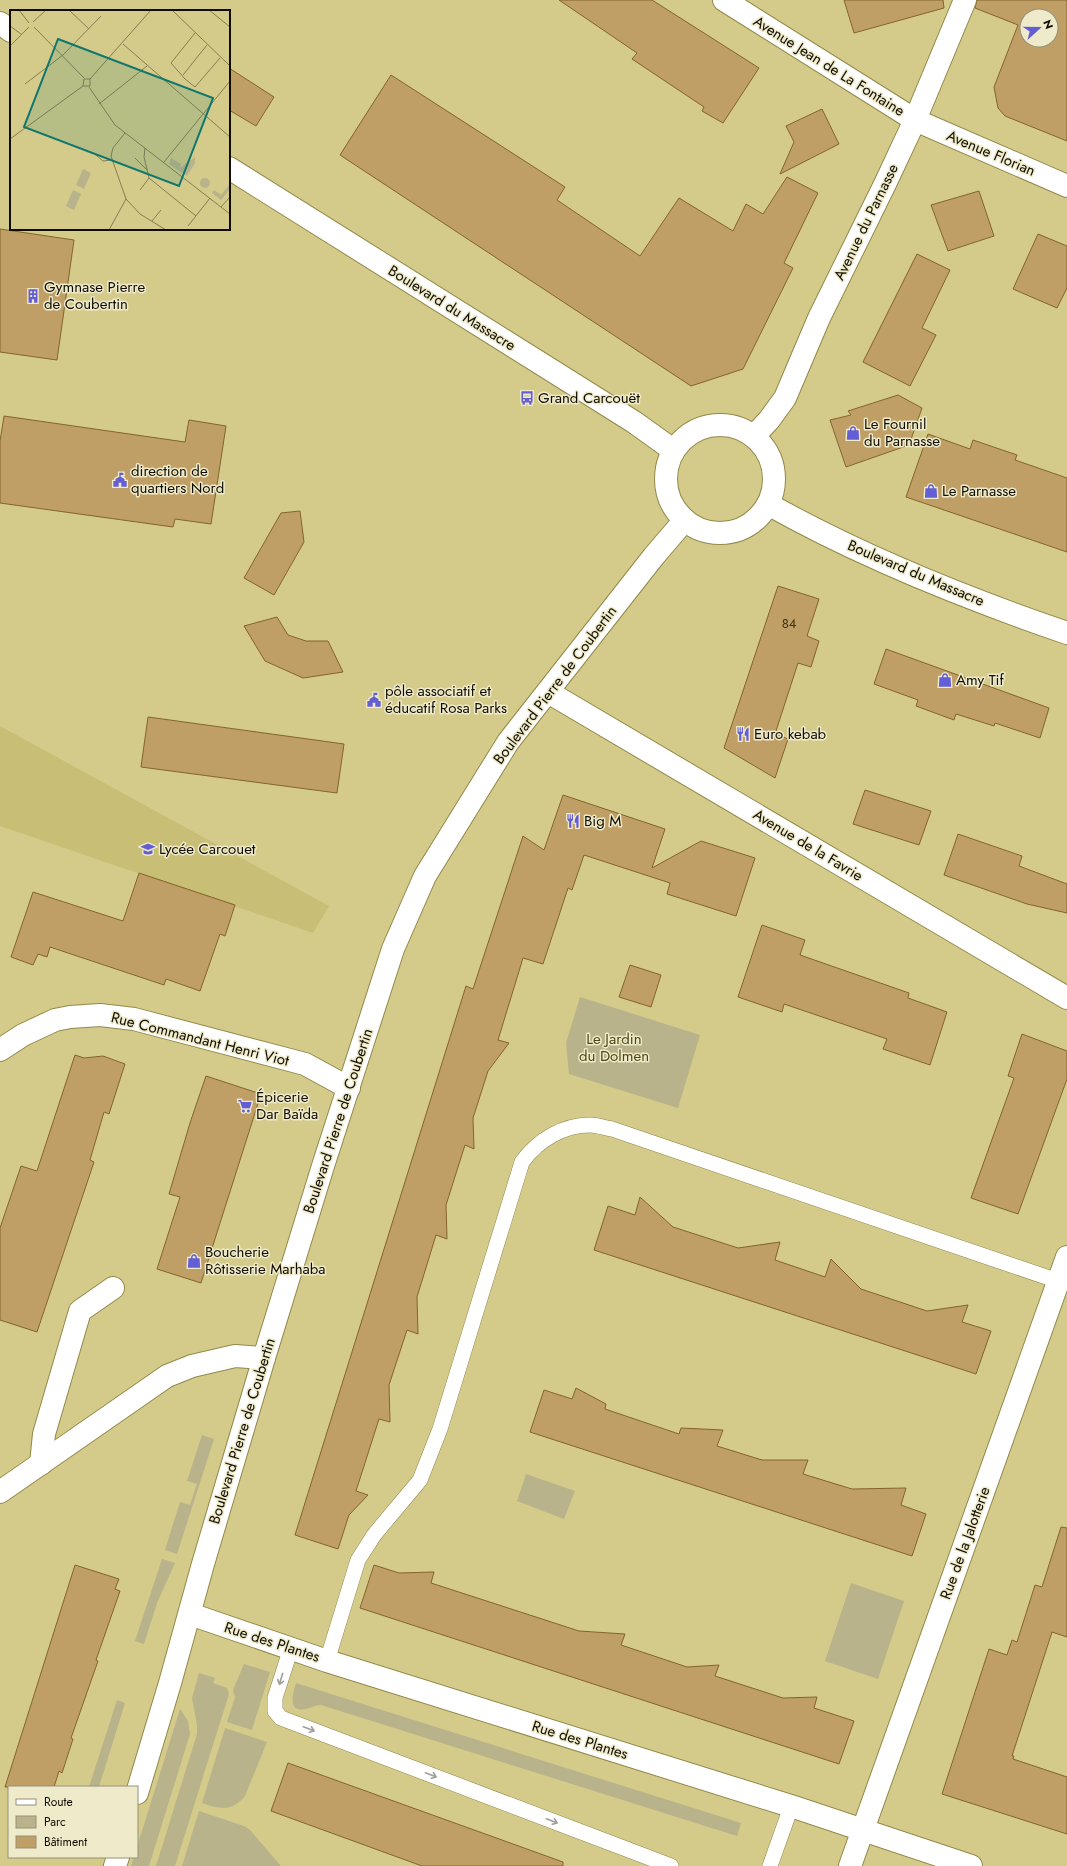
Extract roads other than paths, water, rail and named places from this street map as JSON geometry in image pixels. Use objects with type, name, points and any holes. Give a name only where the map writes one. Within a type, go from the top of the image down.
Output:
[{"type":"street","name":"Avenue Jean de La Fontaine","points":[[724,0],[915,120]]},
{"type":"street","name":"Avenue du Parnasse","points":[[754,436],[769,420],[785,398],[819,318],[915,120],[965,0]]},
{"type":"street","points":[[0,23],[10,29]]},
{"type":"street","name":"Avenue Florian","points":[[915,120],[1067,186]]},
{"type":"street","name":"Boulevard du Massacre","points":[[230,169],[634,422],[673,450]]},
{"type":"street","points":[[710,425],[733,426],[754,436],[766,450],[773,467],[774,486],[768,504],[761,514],[752,523],[742,529],[730,532],[706,532],[684,521],[672,506],[666,487],[666,468],[673,450],[689,433],[710,425]]},
{"type":"street","name":"Boulevard du Massacre","points":[[768,504],[824,533],[923,578],[1067,633]]},
{"type":"street","name":"Boulevard Pierre de Coubertin","points":[[138,1790],[264,1358],[323,1166],[393,949],[425,876],[498,756],[654,556],[684,521]]},
{"type":"street","name":"Avenue de la Favrie","points":[[548,692],[1067,998]]},
{"type":"street","name":"Rue Commandant Henri Viot","points":[[1,1047],[55,1020],[86,1015],[112,1016],[134,1020],[305,1064],[349,1088]]},
{"type":"street","name":"Rue de la Jalotterie","points":[[850,1866],[1067,1257]]},
{"type":"street","points":[[41,1464],[44,1434],[80,1311],[113,1288]]},
{"type":"street","points":[[0,1492],[167,1376],[192,1366],[235,1356],[264,1358]]},
{"type":"street","name":"Rue des Plantes","points":[[190,1614],[327,1661],[862,1829],[971,1866]]},
{"type":"lane","points":[[327,1661],[358,1560],[374,1535],[420,1480],[440,1429],[522,1162],[540,1142],[558,1132],[575,1127],[591,1125],[612,1129],[1058,1281]]},
{"type":"lane","points":[[291,1648],[275,1698],[275,1711],[282,1718],[671,1866]]},
{"type":"lane","points":[[770,1866],[791,1807]]},
{"type":"place","name":"Gymnase Pierre de Coubertin","points":[[33,296]]},
{"type":"place","name":"Grand Carcouët","points":[[527,398]]},
{"type":"place","name":"Le Fournil du Parnasse","points":[[853,433]]},
{"type":"place","name":"direction de quartiers Nord","points":[[120,480]]},
{"type":"place","name":"Le Parnasse","points":[[931,491]]},
{"type":"place","name":"Amy Tif","points":[[945,680]]},
{"type":"place","name":"pôle associatif et éducatif Rosa Parks","points":[[374,700]]},
{"type":"place","name":"Euro kebab","points":[[743,734]]},
{"type":"place","name":"Big M","points":[[573,821]]},
{"type":"place","name":"Lycée Carcouet","points":[[148,849]]},
{"type":"place","name":"Épicerie Dar Baïda","points":[[245,1106]]},
{"type":"place","name":"Boucherie Rôtisserie Marhaba","points":[[194,1261]]},
{"type":"park label","name":"Le Jardin du Dolmen","points":[[614,1048]]}]
